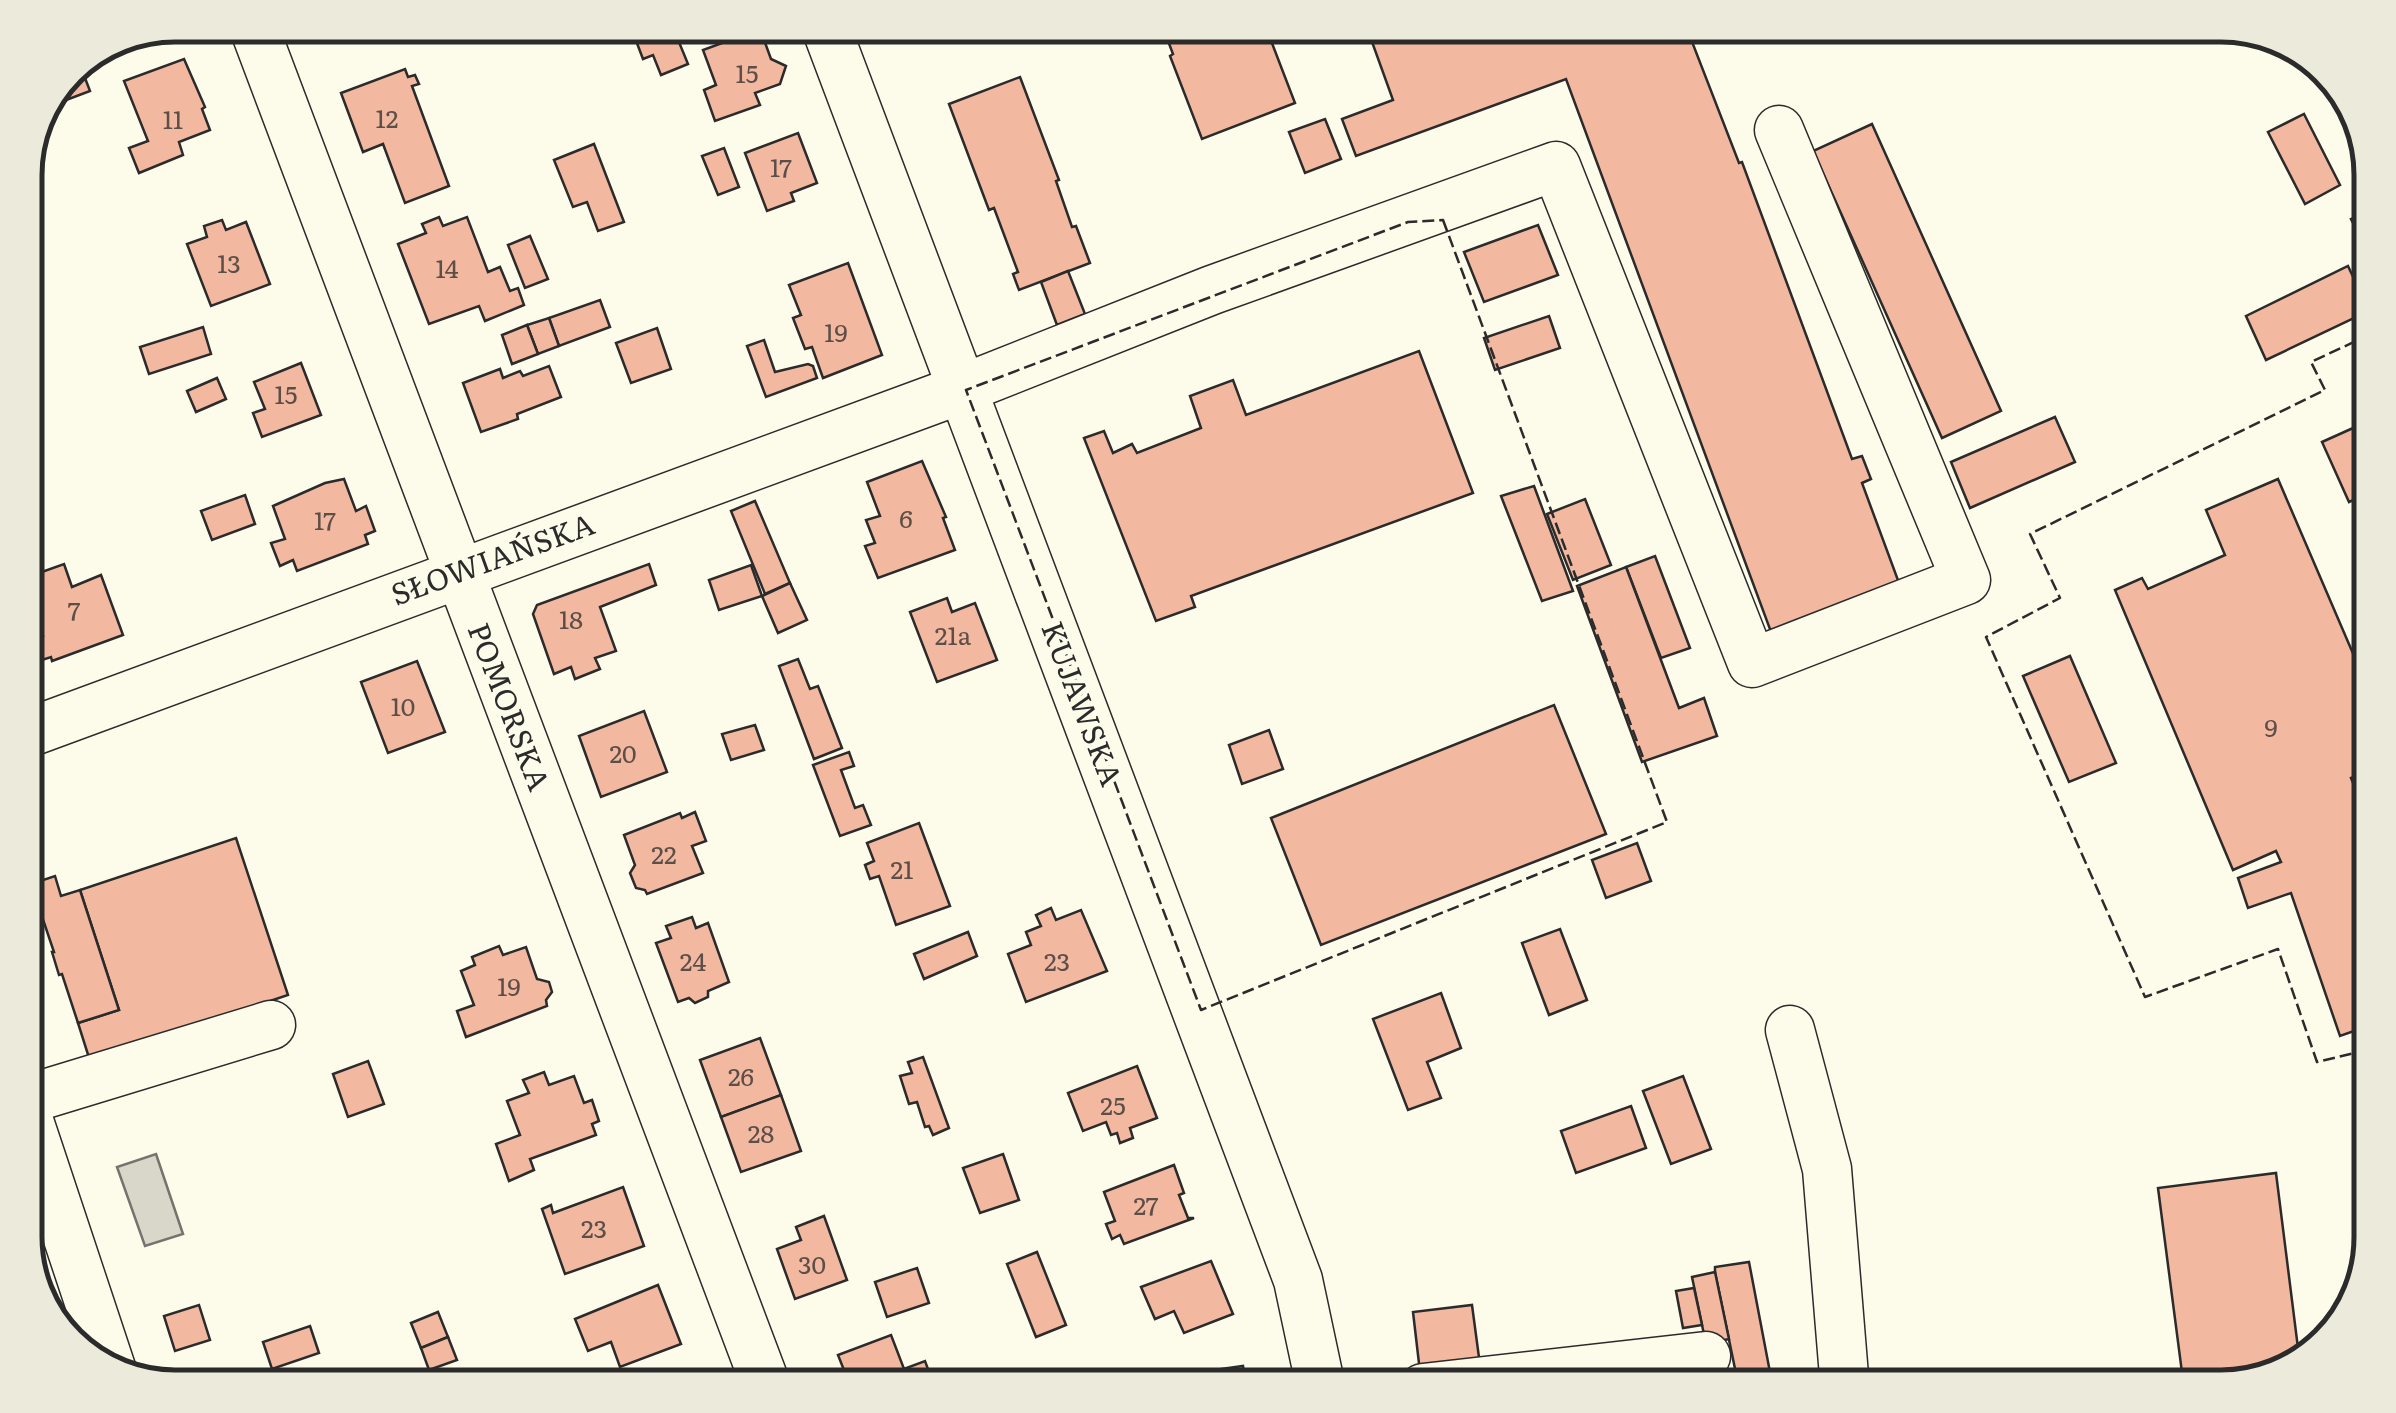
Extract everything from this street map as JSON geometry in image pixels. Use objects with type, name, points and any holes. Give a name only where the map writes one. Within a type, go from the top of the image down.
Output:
[{"type":"street","name":"POMORSKA","points":[[259,42],[760,1370]]},
{"type":"street","name":"KUJAWSKA","points":[[830,42],[1298,1280],[1317,1370]]},
{"type":"street","name":"SŁOWIAŃSKA","points":[[43,727],[962,389],[1212,290],[1556,166],[1752,662],[1966,580],[1779,130]]},
{"type":"street","points":[[43,1095],[271,1026]]},
{"type":"street","points":[[1790,1030],[1827,1169],[1844,1370]]},
{"type":"street","points":[[43,1163],[105,1350]]},
{"type":"street","points":[[1582,1370],[1706,1356]]},
{"type":"shaded area","points":[[156,1154],[183,1234],[145,1246],[117,1167]]},
{"type":"building","points":[[637,42],[679,42],[688,64],[661,75],[653,55],[643,59]]},
{"type":"building","points":[[725,42],[765,42],[771,59],[786,66],[780,84],[755,93],[760,105],[715,121],[704,90],[716,85],[703,50]]},
{"type":"building","points":[[1168,42],[1272,42],[1295,103],[1202,139],[1170,56],[1173,54]]},
{"type":"building","points":[[1372,42],[1692,42],[1739,163],[1742,162],[1852,459],[1862,456],[1871,479],[1862,483],[1902,591],[1774,640],[1566,79],[1356,156],[1342,119],[1393,100]]},
{"type":"building","points":[[184,59],[205,107],[202,109],[210,130],[179,142],[183,155],[139,173],[129,148],[148,141],[124,81]]},
{"type":"building","points":[[405,69],[408,77],[415,75],[419,84],[412,86],[449,186],[405,203],[383,144],[363,152],[341,93]]},
{"type":"building","points":[[1020,77],[1059,180],[1056,181],[1072,227],[1076,226],[1090,263],[1019,290],[1013,274],[1018,272],[994,208],[989,210],[949,104]]},
{"type":"building","points":[[85,78],[90,91],[66,100]]},
{"type":"building","points":[[2304,114],[2340,185],[2305,204],[2268,132]]},
{"type":"building","points":[[1325,119],[1341,159],[1305,173],[1289,132]]},
{"type":"building","points":[[1872,124],[2001,411],[1942,438],[1813,151]]},
{"type":"building","points":[[798,133],[817,183],[791,193],[794,201],[767,211],[745,153]]},
{"type":"building","points":[[594,144],[624,222],[598,231],[587,202],[573,207],[554,160]]},
{"type":"building","points":[[724,148],[739,187],[718,195],[702,156]]},
{"type":"building","points":[[439,217],[443,226],[467,217],[488,272],[500,267],[510,291],[518,288],[524,305],[485,321],[479,306],[429,324],[398,244],[426,233],[422,224]]},
{"type":"building","points":[[222,220],[226,230],[246,222],[270,284],[211,306],[187,244],[207,237],[204,226]]},
{"type":"building","points":[[1538,225],[1558,275],[1484,302],[1464,252]]},
{"type":"building","points":[[530,236],[548,279],[525,288],[508,245]]},
{"type":"building","points":[[848,263],[882,355],[823,378],[812,347],[805,349],[793,318],[801,315],[789,285]]},
{"type":"building","points":[[2348,266],[2353,277],[2353,319],[2266,360],[2246,316]]},
{"type":"building","points":[[1068,271],[1085,314],[1057,325],[1041,282]]},
{"type":"building","points":[[600,300],[610,327],[559,346],[549,318]]},
{"type":"building","points":[[1549,316],[1560,348],[1495,370],[1484,338]]},
{"type":"building","points":[[549,318],[559,346],[538,354],[527,325]]},
{"type":"building","points":[[527,325],[538,354],[512,364],[502,335]]},
{"type":"building","points":[[203,327],[211,354],[149,374],[140,347]]},
{"type":"building","points":[[657,328],[671,369],[631,383],[616,343]]},
{"type":"building","points":[[764,340],[775,372],[808,364],[813,366],[817,378],[766,397],[747,346]]},
{"type":"building","points":[[1419,351],[1473,493],[1191,596],[1195,607],[1156,621],[1084,438],[1104,431],[1113,453],[1132,444],[1137,453],[1201,428],[1190,396],[1233,380],[1246,415]]},
{"type":"building","points":[[301,363],[321,415],[262,437],[253,413],[265,409],[254,382]]},
{"type":"building","points":[[549,366],[561,397],[481,432],[463,383],[500,369],[503,378],[520,371],[523,376]]},
{"type":"building","points":[[217,378],[226,399],[196,412],[187,391]]},
{"type":"building","points":[[2055,417],[2075,462],[1970,508],[1951,462]]},
{"type":"building","points":[[2353,428],[2353,500],[2349,502],[2322,442]]},
{"type":"building","points":[[922,461],[946,517],[943,518],[955,550],[878,578],[865,546],[875,543],[866,520],[880,516],[867,482]]},
{"type":"building","points":[[344,479],[356,511],[366,506],[375,531],[365,535],[368,544],[297,571],[293,560],[280,566],[271,543],[285,539],[273,506],[325,483]]},
{"type":"building","points":[[2278,479],[2353,654],[2354,1031],[2340,1036],[2291,893],[2248,908],[2238,878],[2281,862],[2276,851],[2233,870],[2115,590],[2142,578],[2148,589],[2225,555],[2206,510]]},
{"type":"building","points":[[1534,486],[1573,591],[1542,601],[1501,496]]},
{"type":"building","points":[[245,495],[255,524],[212,540],[201,511]]},
{"type":"building","points":[[1585,499],[1611,565],[1573,580],[1547,514]]},
{"type":"building","points":[[755,501],[790,583],[765,594],[731,511]]},
{"type":"building","points":[[1655,556],[1690,648],[1661,658],[1626,567]]},
{"type":"building","points":[[64,564],[72,587],[101,575],[123,635],[52,661],[51,657],[43,660],[43,572]]},
{"type":"building","points":[[649,564],[656,585],[600,607],[616,651],[595,658],[600,669],[575,679],[571,667],[554,674],[533,614],[537,605]]},
{"type":"building","points":[[751,565],[762,596],[719,610],[709,580]]},
{"type":"building","points":[[1626,567],[1679,708],[1704,698],[1717,736],[1642,762],[1577,586]]},
{"type":"building","points":[[790,583],[807,620],[778,633],[762,596]]},
{"type":"building","points":[[947,598],[952,612],[975,603],[997,660],[937,682],[910,612]]},
{"type":"building","points":[[2070,656],[2116,763],[2069,782],[2023,676]]},
{"type":"building","points":[[798,659],[810,689],[818,686],[842,748],[814,759],[779,666]]},
{"type":"building","points":[[417,661],[445,732],[388,753],[361,682]]},
{"type":"building","points":[[1554,705],[1606,834],[1321,945],[1271,818]]},
{"type":"building","points":[[644,711],[667,772],[601,797],[579,736]]},
{"type":"building","points":[[755,725],[764,750],[731,760],[722,734]]},
{"type":"building","points":[[1269,730],[1283,769],[1242,784],[1229,745]]},
{"type":"building","points":[[849,752],[854,766],[841,770],[855,808],[863,805],[871,825],[840,836],[813,765]]},
{"type":"building","points":[[695,812],[706,841],[692,846],[703,873],[647,894],[636,888],[630,873],[635,865],[624,835],[680,813],[682,818]]},
{"type":"building","points":[[919,823],[950,906],[896,925],[879,876],[870,879],[865,865],[874,861],[867,843]]},
{"type":"building","points":[[236,838],[288,995],[90,1061],[78,1023],[119,1010],[80,890]]},
{"type":"building","points":[[1637,843],[1651,881],[1606,898],[1592,860]]},
{"type":"building","points":[[55,876],[61,896],[80,890],[119,1010],[78,1023],[43,919],[43,880]]},
{"type":"building","points":[[1051,908],[1056,920],[1081,910],[1107,971],[1026,1002],[1008,954],[1031,945],[1026,932],[1041,926],[1036,915]]},
{"type":"building","points":[[692,917],[696,928],[708,923],[729,982],[708,991],[708,997],[695,1003],[689,998],[678,1002],[656,943],[671,938],[666,926]]},
{"type":"building","points":[[1560,929],[1587,1000],[1549,1015],[1522,943]]},
{"type":"building","points":[[968,932],[977,956],[924,979],[914,954]]},
{"type":"building","points":[[499,946],[503,955],[526,947],[537,979],[549,982],[552,992],[547,1006],[466,1037],[457,1011],[474,1005],[461,971],[475,965],[472,957]]},
{"type":"building","points":[[1441,993],[1461,1048],[1427,1062],[1441,1098],[1408,1110],[1373,1019]]},
{"type":"building","points":[[760,1038],[781,1095],[721,1117],[700,1060]]},
{"type":"building","points":[[923,1057],[949,1128],[933,1135],[929,1126],[925,1127],[917,1102],[909,1104],[900,1076],[912,1073],[908,1062]]},
{"type":"building","points":[[368,1061],[384,1104],[348,1117],[333,1074]]},
{"type":"building","points":[[1137,1066],[1157,1118],[1130,1128],[1133,1138],[1120,1143],[1117,1133],[1111,1135],[1106,1122],[1083,1131],[1068,1093]]},
{"type":"building","points":[[544,1072],[549,1085],[574,1076],[584,1103],[592,1100],[599,1121],[592,1124],[596,1135],[530,1159],[534,1170],[509,1181],[496,1144],[520,1135],[507,1101],[529,1093],[523,1080]]},
{"type":"building","points":[[1683,1076],[1711,1149],[1671,1164],[1643,1091]]},
{"type":"building","points":[[781,1095],[801,1151],[741,1172],[721,1117]]},
{"type":"building","points":[[1631,1106],[1646,1148],[1576,1173],[1561,1131]]},
{"type":"building","points":[[1003,1154],[1019,1200],[980,1213],[963,1168]]},
{"type":"building","points":[[1174,1165],[1184,1193],[1179,1195],[1188,1218],[1194,1218],[1124,1244],[1120,1235],[1112,1239],[1106,1224],[1115,1221],[1104,1192]]},
{"type":"building","points":[[2276,1173],[2298,1346],[2255,1366],[2182,1370],[2158,1188]]},
{"type":"building","points":[[623,1187],[644,1246],[565,1274],[542,1209],[551,1205],[553,1213]]},
{"type":"building","points":[[824,1216],[847,1280],[795,1299],[777,1249],[801,1240],[796,1227]]},
{"type":"building","points":[[1037,1252],[1066,1325],[1036,1337],[1007,1264]]},
{"type":"building","points":[[1211,1261],[1233,1314],[1184,1333],[1174,1311],[1155,1319],[1141,1287]]},
{"type":"building","points":[[1749,1262],[1770,1370],[1735,1370],[1715,1267]]},
{"type":"building","points":[[917,1268],[929,1303],[887,1317],[875,1282]]},
{"type":"building","points":[[1715,1272],[1729,1339],[1706,1344],[1692,1277]]},
{"type":"building","points":[[658,1285],[681,1344],[620,1367],[611,1342],[588,1351],[575,1319]]},
{"type":"building","points":[[1694,1288],[1702,1325],[1683,1328],[1676,1291]]},
{"type":"building","points":[[199,1305],[210,1340],[175,1351],[164,1316]]},
{"type":"building","points":[[1472,1305],[1480,1365],[1420,1370],[1413,1312]]},
{"type":"building","points":[[438,1312],[448,1337],[421,1348],[411,1323]]},
{"type":"building","points":[[310,1326],[319,1353],[272,1369],[263,1342]]},
{"type":"building","points":[[891,1335],[904,1369],[925,1361],[928,1370],[844,1370],[838,1355]]},
{"type":"building","points":[[448,1337],[457,1360],[429,1370],[421,1348]]},
{"type":"fence","points":[[1443,220],[1667,822],[1201,1010],[966,390],[1408,222],[1443,220]]},
{"type":"fence","points":[[2353,342],[2311,362],[2325,390],[2030,534],[2060,598],[1986,637],[2145,997],[2278,949],[2317,1062],[2354,1053]]}]
